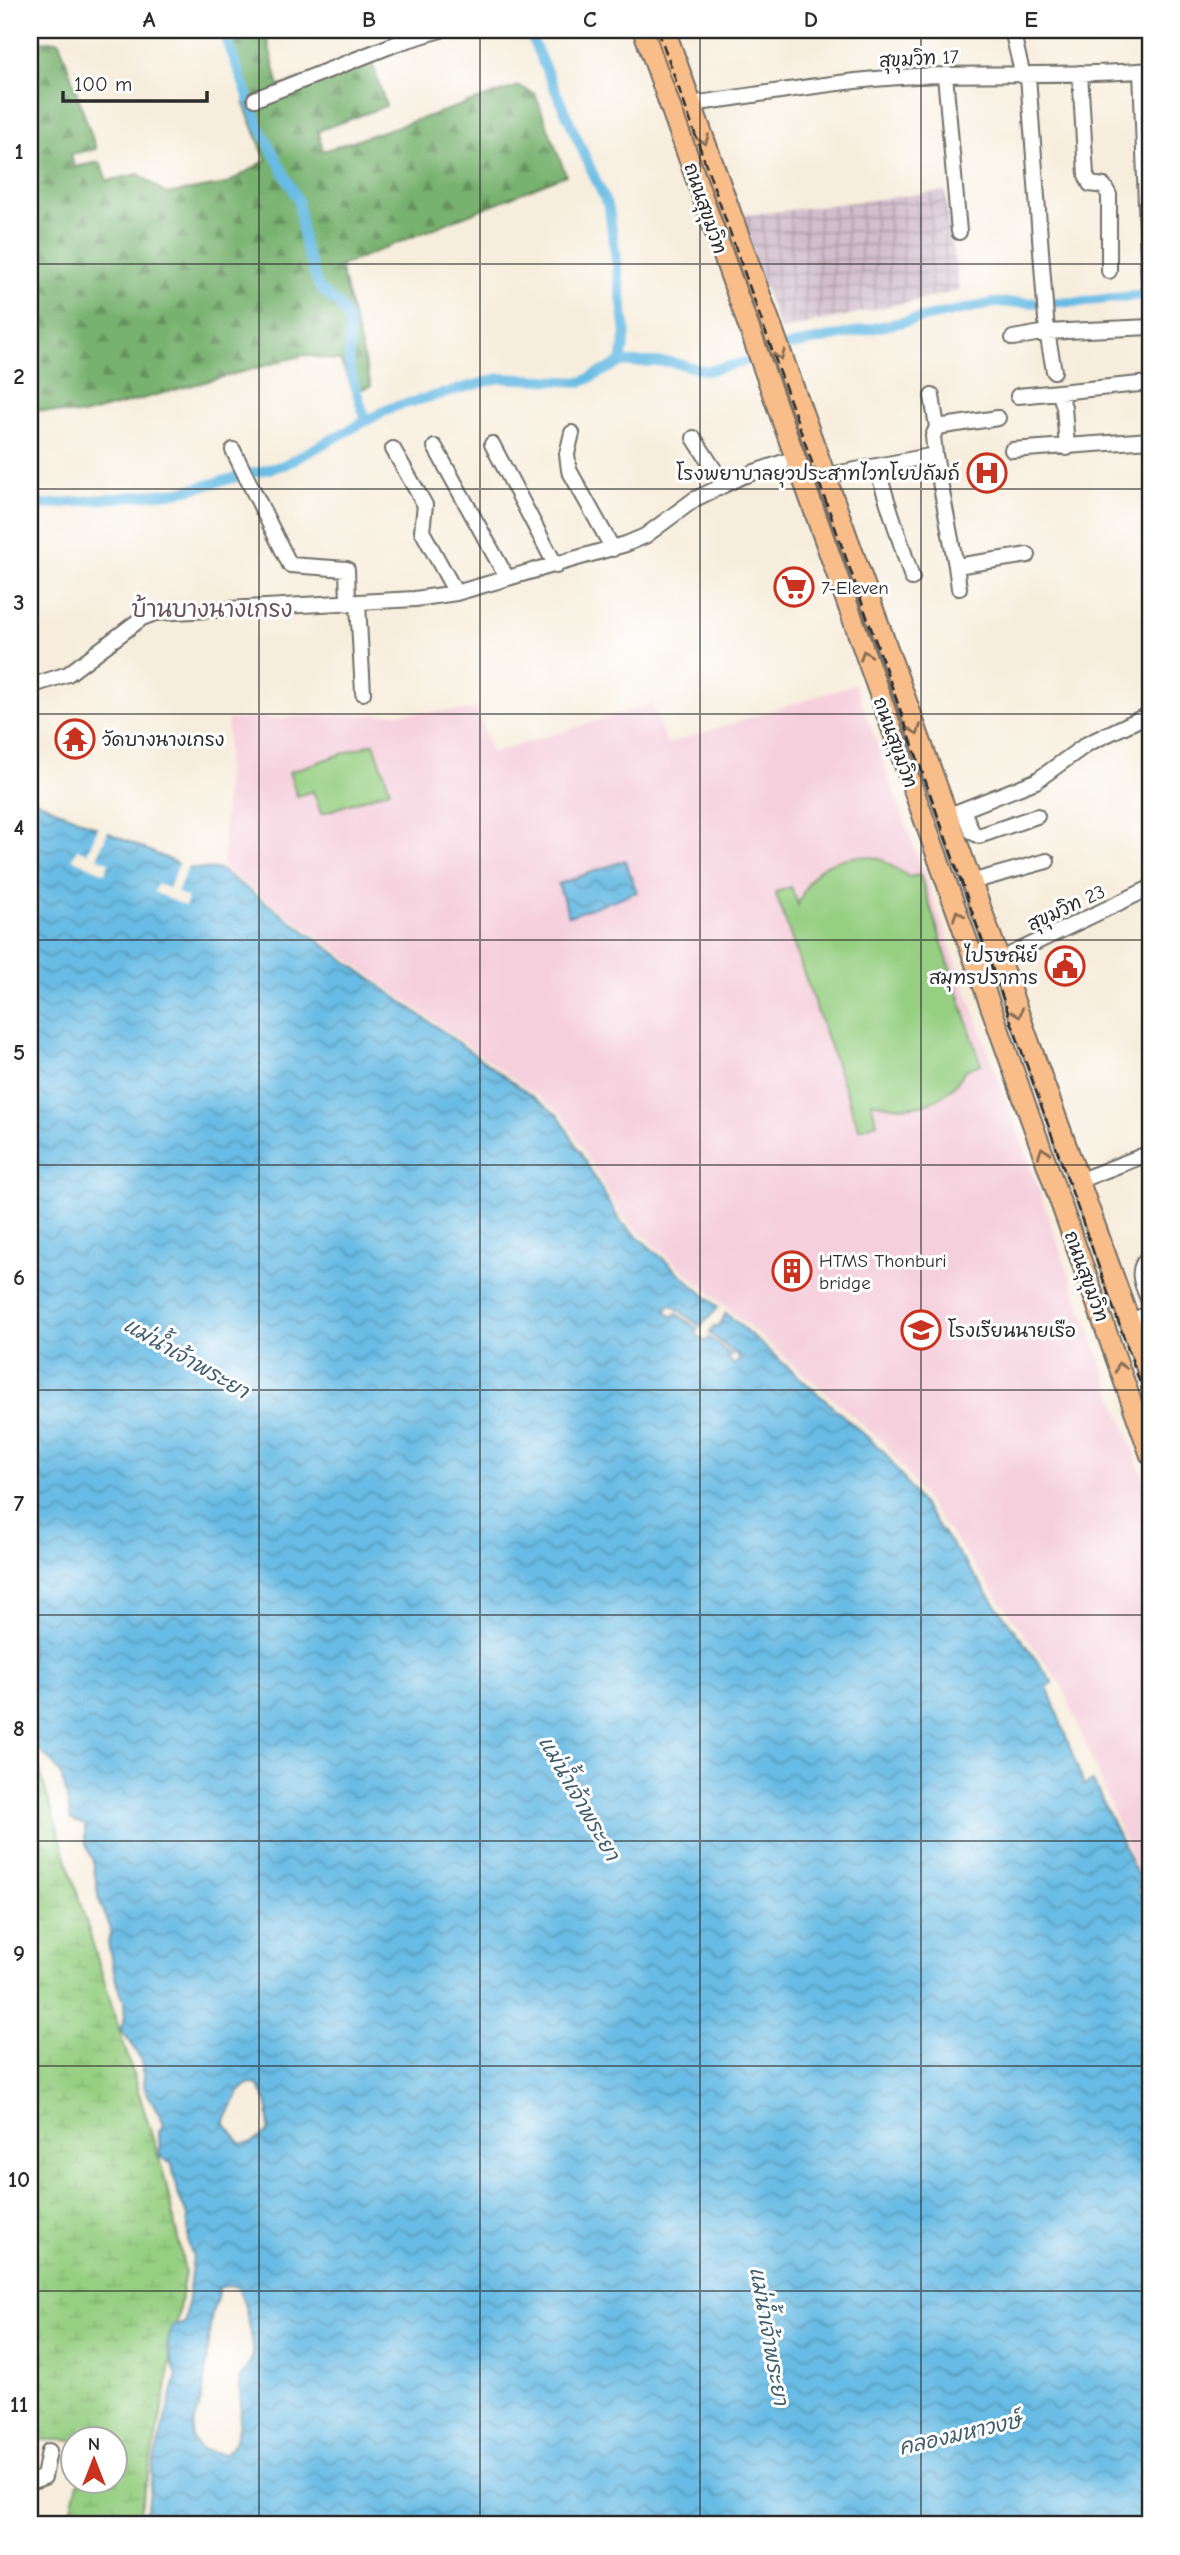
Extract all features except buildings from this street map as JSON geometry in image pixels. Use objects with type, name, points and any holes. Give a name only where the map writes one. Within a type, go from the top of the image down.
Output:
[{"type":"highway","name":"ถนนสุขุมวิท","points":[[643,30],[1150,1454]]},
{"type":"highway","name":"ถนนสุขุมวิท","points":[[665,30],[824,476],[955,813],[971,882],[1150,1375]]},
{"type":"highway","points":[[1072,1234],[1102,1241],[1086,1271]]},
{"type":"street","points":[[1012,30],[1026,76],[1047,332],[1054,371]]},
{"type":"street","points":[[255,99],[396,36],[434,31]]},
{"type":"street","points":[[1146,70],[1149,285]]},
{"type":"street","name":"สุขุมวิท 17","points":[[691,104],[833,84],[945,75],[1026,76],[1146,70]]},
{"type":"street","points":[[1080,73],[1086,175],[1090,184],[1104,186],[1109,195],[1109,271]]},
{"type":"street","points":[[945,75],[959,232]]},
{"type":"street","points":[[1013,338],[1047,332],[1150,327]]},
{"type":"street","points":[[1018,396],[1150,383]]},
{"type":"street","points":[[1059,392],[1064,407],[1067,448]]},
{"type":"street","points":[[932,396],[937,427],[933,436],[935,455],[959,588]]},
{"type":"street","points":[[937,427],[998,418]]},
{"type":"street","points":[[572,433],[567,454],[569,470],[613,549]]},
{"type":"street","points":[[694,438],[724,485]]},
{"type":"street","points":[[1012,450],[1150,440]]},
{"type":"street","points":[[492,444],[556,566]]},
{"type":"street","points":[[435,447],[507,578]]},
{"type":"street","points":[[393,449],[420,494],[426,513],[421,521],[422,531],[456,593]]},
{"type":"street","points":[[234,453],[292,567],[347,569],[363,693]]},
{"type":"street","points":[[824,476],[935,455]]},
{"type":"street","points":[[30,686],[68,674],[142,618],[155,613],[353,604],[456,593],[556,566],[645,536],[695,499],[795,458]]},
{"type":"street","points":[[876,466],[912,578]]},
{"type":"street","points":[[956,566],[1028,555]]},
{"type":"street","points":[[1037,816],[979,836],[955,813],[1036,781],[1087,744],[1150,713]]},
{"type":"street","points":[[971,882],[1047,861]]},
{"type":"street","name":"สุขุมวิท 23","points":[[999,960],[1150,891]]},
{"type":"street","points":[[1078,1181],[1150,1153]]},
{"type":"street","points":[[1150,1256],[1141,1268],[1140,1277],[1150,1303]]},
{"type":"street","points":[[1131,1321],[1150,1313]]},
{"type":"street","points":[[30,2482],[44,2477],[49,2451]]},
{"type":"shaded area","points":[[945,191],[959,291],[780,330],[738,216]]},
{"type":"shaded area","name":"โรงเรียนนายเรือ","points":[[855,684],[1150,1497],[1150,1874],[1140,1878],[1062,1686],[884,1443],[623,1218],[562,1114],[223,868],[228,720],[474,710],[475,706],[492,753],[652,704],[667,744]]},
{"type":"green space","points":[[30,30],[36,30],[39,41],[59,41],[96,149],[71,154],[74,167],[100,162],[107,181],[139,174],[166,194],[226,184],[266,160],[244,104],[253,100],[226,30],[265,30],[279,87],[370,56],[386,106],[318,131],[323,151],[519,86],[535,94],[566,175],[340,266],[371,386],[355,391],[340,361],[304,355],[83,415],[30,409]]},
{"type":"green space","points":[[374,743],[390,790],[321,814],[313,791],[297,796],[289,772]]},
{"type":"green space","points":[[860,856],[879,858],[909,877],[920,875],[981,1064],[965,1070],[947,1092],[925,1104],[899,1107],[871,1102],[877,1123],[859,1129],[775,892],[791,887],[798,905],[808,883],[820,869],[836,861]]},
{"type":"green space","points":[[30,1753],[36,1759],[164,2175],[185,2271],[165,2395],[139,2516],[132,2525],[68,2525],[75,2496],[130,2496],[130,2426],[60,2426],[60,2440],[30,2440]]},
{"type":"water","points":[[30,798],[179,864],[191,868],[221,870],[559,1116],[620,1221],[718,1307],[701,1327],[671,1304],[665,1311],[672,1317],[676,1313],[698,1329],[695,1333],[706,1342],[709,1338],[731,1355],[728,1359],[735,1365],[740,1358],[709,1333],[715,1326],[718,1327],[726,1313],[884,1452],[1053,1683],[1047,1686],[1084,1785],[1093,1781],[1142,1885],[1138,1889],[1150,1913],[1150,2525],[132,2525],[148,2507],[153,2465],[177,2375],[170,2357],[168,2340],[172,2327],[185,2323],[193,2257],[188,2242],[188,2217],[177,2192],[172,2164],[160,2157],[159,2132],[164,2123],[143,2085],[143,2070],[138,2055],[120,2030],[125,2018],[124,2000],[117,1985],[108,1943],[111,1929],[99,1900],[93,1861],[85,1842],[85,1825],[71,1820],[64,1785],[57,1768],[30,1745]],"holes":[[[249,2083],[257,2085],[266,2102],[269,2126],[268,2132],[251,2143],[241,2144],[224,2123],[239,2092]],[[237,2287],[243,2299],[253,2354],[239,2379],[241,2409],[238,2431],[230,2448],[223,2454],[200,2449],[192,2438],[204,2386],[212,2315],[218,2288]]]},
{"type":"water","points":[[625,860],[637,892],[569,916],[558,884]]},
{"type":"pier","points":[[99,825],[109,829],[97,857],[109,862],[105,873],[72,859],[77,849],[87,853]]},
{"type":"pier","points":[[180,861],[189,864],[177,892],[188,898],[185,906],[154,892],[157,884],[169,888]]},
{"type":"waterway","points":[[223,30],[260,128],[298,200],[304,244],[319,288],[340,306],[349,322],[349,367],[366,421]]},
{"type":"waterway","points":[[30,506],[179,492],[284,465],[390,408],[500,378],[582,382],[621,362],[626,333],[609,209],[528,30]]},
{"type":"waterway","points":[[788,346],[994,303],[1080,302],[1150,294]]},
{"type":"waterway","points":[[621,362],[671,362],[707,371],[744,362]]},
{"type":"railway","points":[[658,30],[1150,1411]]},
{"type":"place","name":"โรงพยาบาลยุวประสาทไวทโยปถัมถ์","points":[[987,473]]},
{"type":"place","name":"7-Eleven","points":[[794,587]]},
{"type":"place","name":"วัดบางนางเกรง","points":[[75,739]]},
{"type":"place","name":"ไปรษณีย์ สมุทรปราการ","points":[[1065,966]]},
{"type":"place","name":"HTMS Thonburi bridge","points":[[792,1271]]},
{"type":"place","name":"โรงเรียนนายเรือ","points":[[921,1330]]},
{"type":"district","name":"บ้านบางนางเกรง","points":[[212,609]]},
{"type":"water label","name":"แม่น้ำเจ้าพระยา","points":[[186,1358]]},
{"type":"water label","name":"แม่น้ำเจ้าพระยา","points":[[579,1798]]},
{"type":"water label","name":"แม่น้ำเจ้าพระยา","points":[[769,2336]]},
{"type":"water label","name":"คลองมหาวงษ์","points":[[960,2434]]}]
